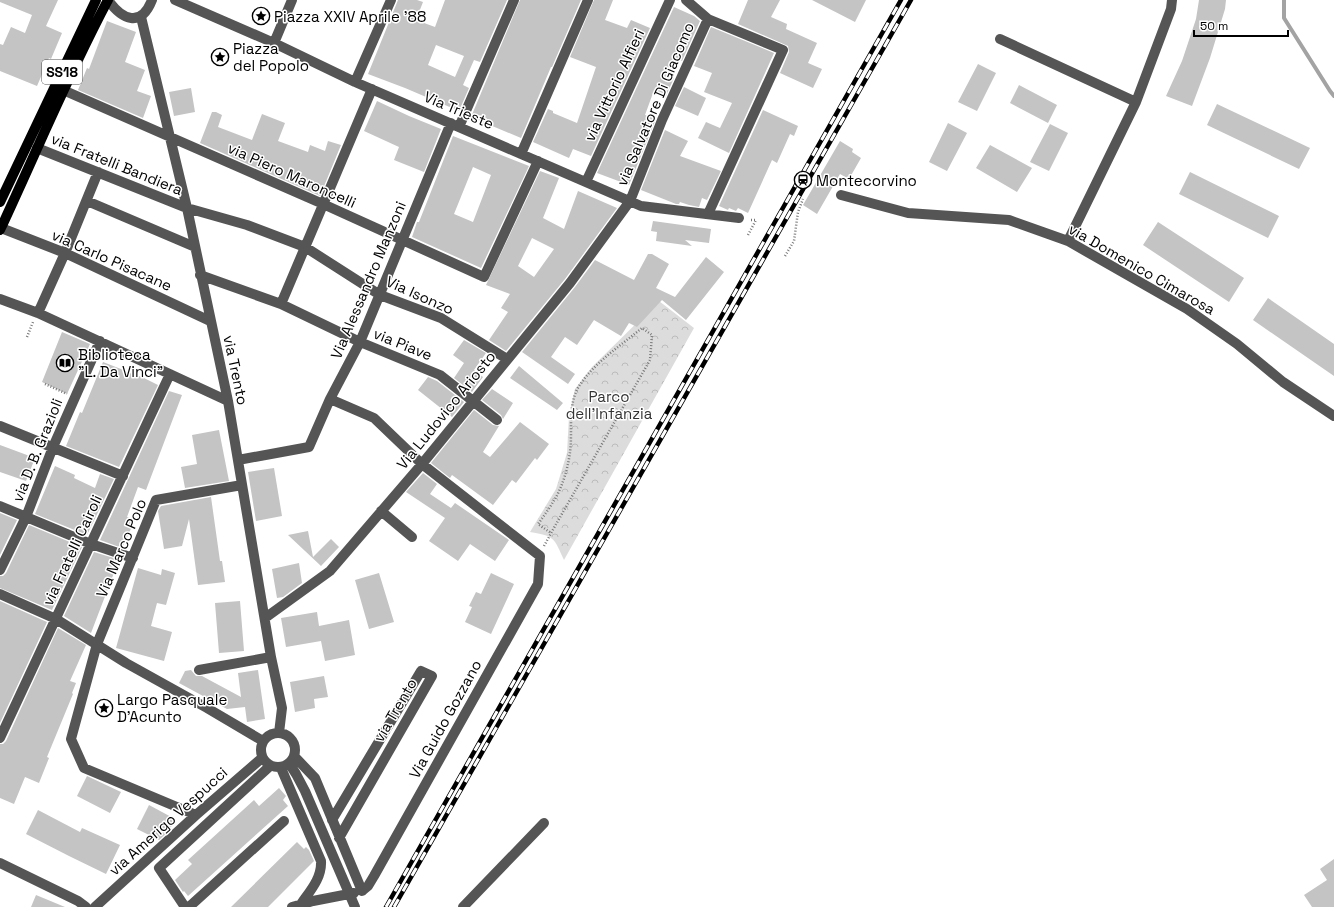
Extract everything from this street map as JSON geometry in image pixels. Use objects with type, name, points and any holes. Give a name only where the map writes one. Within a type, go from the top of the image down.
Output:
[{"type":"main road","name":"SS18","points":[[0,202],[32,146],[96,0]]},
{"type":"main road","points":[[0,229],[32,146],[63,90],[108,0]]},
{"type":"street","points":[[108,0],[118,12],[133,18],[141,17],[147,11],[152,0]]},
{"type":"street","name":"Via Trieste","points":[[175,0],[274,43],[355,82],[641,206],[739,218]]},
{"type":"street","points":[[274,43],[292,0]]},
{"type":"street","points":[[355,82],[391,0]]},
{"type":"street","name":"Via Alessandro Manzoni","points":[[238,460],[309,447],[330,399],[360,342],[402,240],[514,0]]},
{"type":"street","points":[[521,154],[588,0]]},
{"type":"street","name":"via Vittorio Alfieri","points":[[586,182],[670,0]]},
{"type":"street","points":[[686,0],[708,19],[783,50],[708,214]]},
{"type":"street","points":[[1068,241],[1136,102],[1171,8],[1172,0]]},
{"type":"street","name":"via Trento","points":[[141,17],[187,208],[200,275],[228,401],[271,657],[282,708],[279,733]]},
{"type":"street","name":"via Salvatore Di Giacomo","points":[[630,201],[662,120],[708,19]]},
{"type":"street","points":[[1000,39],[1136,102]]},
{"type":"street","points":[[281,304],[372,89]]},
{"type":"street","name":"via Piero Maroncelli","points":[[63,90],[323,204],[484,277],[538,161]]},
{"type":"street","name":"via Fratelli Bandiera","points":[[32,146],[187,208]]},
{"type":"street","points":[[38,313],[65,254],[98,172]]},
{"type":"street","name":"via Domenico Cimarosa","points":[[841,195],[908,213],[1009,220],[1068,241],[1187,309],[1236,344],[1283,382],[1334,416]]},
{"type":"street","points":[[86,201],[195,247]]},
{"type":"street","name":"Via Ludovico Ariosto","points":[[265,618],[330,571],[422,464],[570,283],[630,201]]},
{"type":"street","name":"Via Isonzo","points":[[187,208],[246,225],[305,247],[380,295],[441,318],[507,359]]},
{"type":"street","name":"via Carlo Pisacane","points":[[0,229],[65,254],[210,321]]},
{"type":"street","name":"via Piave","points":[[200,275],[281,304],[360,342],[440,375],[497,420]]},
{"type":"street","points":[[0,299],[38,313],[228,401]]},
{"type":"street","name":"via D. B. Grazioli","points":[[0,570],[26,517],[53,447],[100,341]]},
{"type":"street","name":"via Fratelli Cairoli","points":[[0,738],[170,374]]},
{"type":"street","points":[[330,399],[374,418],[422,464],[540,556]]},
{"type":"street","points":[[0,426],[123,476]]},
{"type":"street","name":"Via Marco Polo","points":[[196,815],[84,768],[71,739],[97,644],[156,500],[242,485]]},
{"type":"street","points":[[0,506],[91,544],[133,558]]},
{"type":"street","points":[[381,512],[412,537]]},
{"type":"street","name":"Via Guido Gozzano","points":[[362,891],[368,886],[378,869],[538,584],[540,556]]},
{"type":"street","points":[[0,594],[56,619],[126,663],[206,708],[262,742]]},
{"type":"street","points":[[199,670],[271,657]]},
{"type":"street","name":"via Trento","points":[[332,820],[421,670],[432,676],[339,838]]},
{"type":"street","points":[[270,766],[262,758],[260,753],[262,742],[270,735],[279,733],[284,734],[292,741],[295,751],[288,763],[321,861],[320,875],[296,906]]},
{"type":"street","name":"via Amerigo Vespucci","points":[[95,907],[196,815],[262,758]]},
{"type":"street","points":[[184,907],[159,868],[270,766],[288,763],[315,778],[362,891],[296,906]]},
{"type":"street","points":[[288,763],[305,791],[355,907]]},
{"type":"street","points":[[189,907],[284,821]]},
{"type":"street","points":[[463,907],[544,823]]},
{"type":"street","points":[[0,863],[78,901],[86,907]]},
{"type":"path","points":[[785,256],[794,241],[798,212],[803,199]]},
{"type":"path","points":[[748,235],[756,220]]},
{"type":"path","points":[[27,337],[38,313]]},
{"type":"path","points":[[540,556],[551,533],[650,360],[652,335],[642,328],[596,367],[579,387],[574,399],[571,414],[568,468],[556,498],[538,524],[551,533]]},
{"type":"path","points":[[45,384],[75,397]]},
{"type":"green space","name":"Parco dell'Infanzia","points":[[659,301],[694,328],[564,560],[553,539],[544,535],[530,532],[556,489],[567,453],[569,416],[575,389],[592,367]]},
{"type":"building","points":[[0,0],[58,0],[46,26],[62,33],[37,86],[0,71],[0,44],[3,45],[11,27],[25,33],[32,15],[0,2]]},
{"type":"building","points":[[398,0],[417,0],[423,2],[416,20],[435,27],[445,0],[507,0],[480,62],[474,60],[463,85],[469,88],[459,111],[368,74]],"holes":[[[436,45],[464,56],[455,77],[428,65]]]},
{"type":"building","points":[[520,0],[581,0],[521,138],[471,117]]},
{"type":"building","points":[[594,0],[613,0],[605,20],[627,28],[631,20],[650,28],[591,156],[573,149],[569,158],[533,142],[548,109],[553,111],[553,113],[577,123],[596,67],[570,57]]},
{"type":"building","points":[[748,0],[780,0],[771,17],[787,24],[786,29],[817,43],[808,63],[822,69],[813,88],[780,73],[789,52],[788,46],[738,24]]},
{"type":"building","points":[[812,0],[866,0],[855,22]]},
{"type":"building","points":[[1199,0],[1226,0],[1225,9],[1210,58],[1192,106],[1166,96],[1182,61],[1196,19]]},
{"type":"building","points":[[674,7],[694,16],[700,21],[682,61],[677,59],[670,77],[674,78],[665,98],[653,93],[645,115],[656,119],[629,185],[597,173]]},
{"type":"building","points":[[107,21],[136,32],[125,62],[145,70],[137,91],[151,96],[143,118],[78,90],[87,68],[89,69]]},
{"type":"building","points":[[711,27],[774,53],[729,153],[698,138],[706,122],[720,128],[732,103],[704,92],[712,73],[694,66]]},
{"type":"building","points":[[978,64],[996,73],[977,111],[958,102]]},
{"type":"building","points":[[1019,85],[1057,105],[1048,123],[1010,103]]},
{"type":"building","points":[[684,87],[706,98],[698,116],[675,106]]},
{"type":"building","points":[[191,88],[195,112],[174,116],[169,92]]},
{"type":"building","points":[[377,101],[441,129],[424,172],[394,160],[399,147],[364,131]]},
{"type":"building","points":[[1217,104],[1310,148],[1299,169],[1207,125]]},
{"type":"building","points":[[763,110],[798,126],[794,136],[790,134],[777,163],[772,160],[748,213],[738,208],[736,211],[729,208],[728,210],[719,206]]},
{"type":"building","points":[[212,112],[222,115],[218,127],[252,140],[262,114],[285,123],[278,141],[308,152],[310,145],[325,151],[328,141],[341,145],[320,196],[200,143]]},
{"type":"building","points":[[948,123],[967,133],[947,171],[929,162]]},
{"type":"building","points":[[1050,124],[1068,133],[1049,171],[1030,162]]},
{"type":"building","points":[[665,130],[688,141],[680,156],[721,171],[707,200],[702,198],[699,207],[680,202],[679,204],[676,204],[641,190]]},
{"type":"building","points":[[453,136],[529,166],[481,268],[412,237],[417,222],[419,222]],"holes":[[[473,167],[491,175],[473,222],[454,214]]]},
{"type":"building","points":[[840,141],[853,149],[852,152],[861,158],[849,179],[840,174],[817,214],[803,205]]},
{"type":"building","points":[[990,145],[1032,168],[1017,192],[976,168]]},
{"type":"building","points":[[540,171],[559,178],[543,218],[564,229],[578,191],[617,208],[565,279],[506,351],[489,340],[508,312],[501,308],[510,294],[486,285]],"holes":[[[532,238],[554,249],[534,277],[518,266]]]},
{"type":"building","points":[[1190,172],[1279,216],[1268,238],[1179,194]]},
{"type":"building","points":[[653,221],[711,229],[709,243],[685,240],[692,246],[656,241],[657,232],[651,231]]},
{"type":"building","points":[[1158,222],[1244,278],[1229,302],[1143,245]]},
{"type":"building","points":[[648,254],[652,254],[669,264],[656,288],[675,297],[706,257],[724,272],[686,320],[662,300],[637,327],[629,323],[621,336],[594,320],[577,345],[565,337],[551,357],[575,374],[568,384],[522,352],[595,260],[634,280]]},
{"type":"building","points":[[1268,298],[1334,344],[1334,376],[1253,320]]},
{"type":"building","name":"Biblioteca \"L. Da Vinci\"","points":[[62,332],[90,344],[67,394],[42,382]]},
{"type":"building","points":[[464,340],[486,353],[474,370],[483,377],[472,392],[454,378],[464,363],[453,355]]},
{"type":"building","points":[[103,362],[158,385],[119,467],[66,446],[80,412],[82,413]]},
{"type":"building","points":[[519,366],[563,403],[557,410],[510,378]]},
{"type":"building","points":[[428,377],[437,381],[464,402],[452,417],[418,390]]},
{"type":"building","points":[[492,389],[513,403],[503,419],[501,415],[482,400]]},
{"type":"building","points":[[169,391],[182,395],[146,490],[138,487],[127,517],[135,520],[122,548],[100,540]]},
{"type":"building","points":[[474,410],[493,425],[499,426],[483,452],[490,457],[520,422],[549,444],[537,460],[535,458],[516,483],[512,480],[493,505],[452,475],[450,478],[431,463]]},
{"type":"building","points":[[219,430],[229,481],[185,488],[181,467],[197,464],[192,435]]},
{"type":"building","points":[[0,445],[35,458],[26,481],[0,472]]},
{"type":"building","points":[[55,466],[75,475],[74,478],[95,488],[100,474],[114,479],[87,535],[35,514]]},
{"type":"building","points":[[274,468],[282,516],[256,521],[248,472]]},
{"type":"building","points":[[423,473],[437,484],[430,494],[451,508],[455,503],[509,540],[495,561],[470,544],[458,561],[429,541],[445,518],[406,492]]},
{"type":"building","points":[[211,497],[220,561],[222,561],[225,582],[198,585],[189,519],[182,546],[164,549],[158,511],[161,506]]},
{"type":"building","points":[[0,513],[17,520],[0,555]]},
{"type":"building","points":[[29,525],[82,547],[52,610],[0,588],[0,576],[3,576],[6,573]]},
{"type":"building","points":[[308,531],[313,557],[331,539],[339,547],[321,566],[288,535]]},
{"type":"building","points":[[94,552],[117,559],[114,564],[117,565],[91,633],[64,616]]},
{"type":"building","points":[[299,563],[302,583],[283,597],[277,598],[272,569]]},
{"type":"building","points":[[138,568],[161,575],[162,569],[175,573],[166,605],[157,603],[151,626],[172,632],[164,661],[116,648]]},
{"type":"building","points":[[379,573],[394,622],[369,629],[355,580]]},
{"type":"building","points":[[491,573],[514,584],[491,634],[465,622],[472,607],[469,606],[476,592],[481,594]]},
{"type":"building","points":[[0,601],[47,622],[0,723]]},
{"type":"building","points":[[240,601],[244,651],[219,653],[215,603]]},
{"type":"building","points":[[317,612],[319,626],[349,620],[355,655],[325,661],[321,641],[286,647],[281,618]]},
{"type":"building","points":[[58,628],[86,645],[70,681],[76,683],[72,693],[73,694],[47,757],[49,758],[39,783],[25,777],[14,804],[0,798],[0,744],[3,744],[6,741]]},
{"type":"building","points":[[191,670],[196,676],[202,676],[241,697],[238,673],[258,670],[265,719],[247,722],[245,707],[227,709],[179,683],[185,671]]},
{"type":"building","points":[[324,676],[328,697],[314,699],[315,708],[295,712],[290,682]]},
{"type":"building","points":[[87,776],[121,792],[110,813],[77,796]]},
{"type":"building","points":[[279,788],[286,796],[283,800],[288,806],[188,896],[184,891],[183,892],[175,880],[192,864],[188,860],[254,800],[259,806]]},
{"type":"building","points":[[149,805],[175,819],[169,831],[159,840],[137,829]]},
{"type":"building","points":[[38,810],[80,832],[82,828],[120,845],[106,874],[26,834]]},
{"type":"building","points":[[297,842],[304,849],[306,847],[309,850],[314,861],[268,907],[231,907]]},
{"type":"building","points":[[1334,859],[1334,907],[1312,907],[1304,895],[1327,880],[1320,869]]},
{"type":"building","points":[[36,895],[65,907],[31,907]]},
{"type":"waterway","points":[[1284,0],[1284,18],[1334,96]]},
{"type":"railway","points":[[386,907],[901,0]]},
{"type":"railway","points":[[394,907],[911,0]]},
{"type":"place","name":"Piazza XXIV Aprile '88","points":[[261,16]]},
{"type":"place","name":"Piazza del Popolo","points":[[220,57]]},
{"type":"place","name":"Montecorvino","points":[[803,180]]},
{"type":"place","name":"Biblioteca \"L. Da Vinci\"","points":[[65,363]]},
{"type":"place","name":"Largo Pasquale D'Acunto","points":[[104,708]]}]
